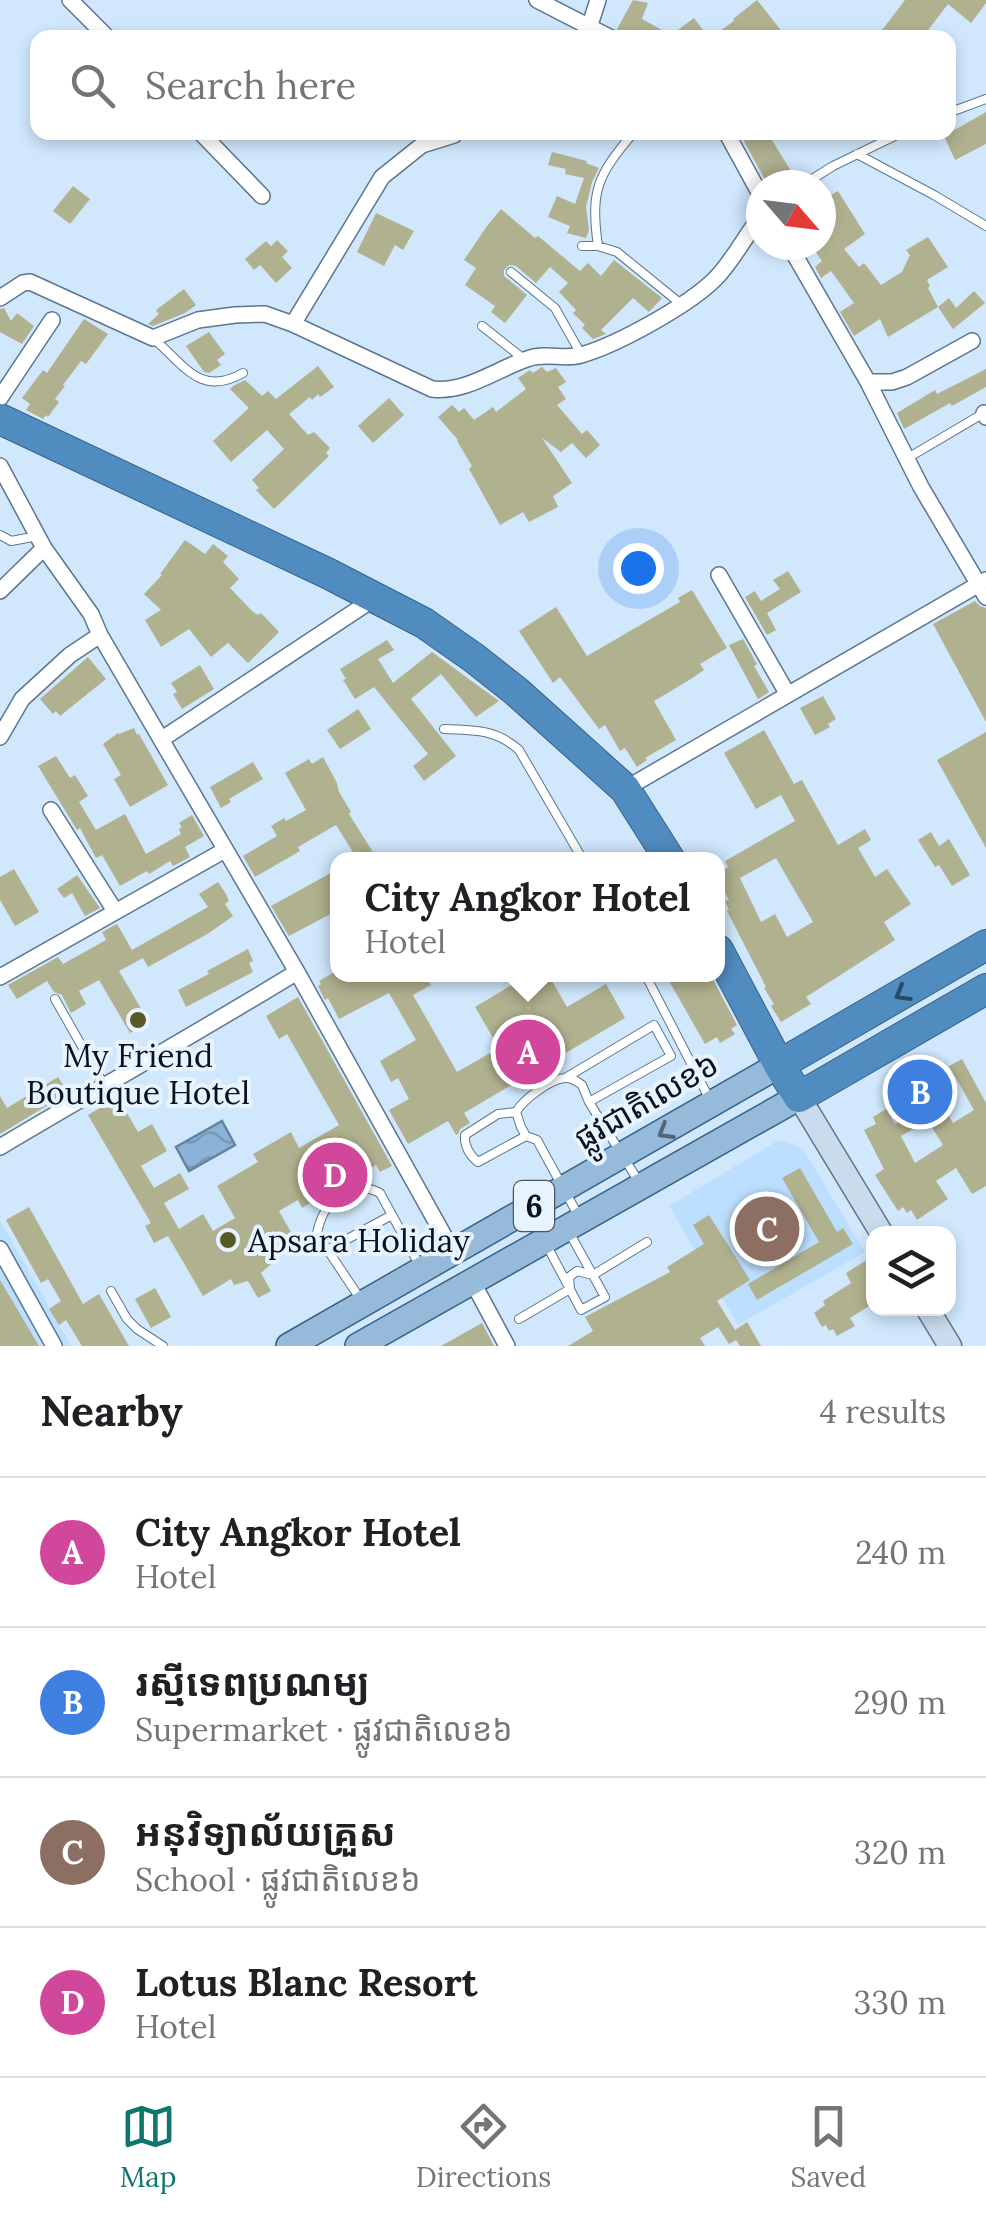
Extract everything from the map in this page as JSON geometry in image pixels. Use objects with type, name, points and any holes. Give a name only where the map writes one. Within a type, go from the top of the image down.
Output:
[{"type":"highway","points":[[0,420],[424,623],[474,658],[560,729],[624,789],[665,852]]},
{"type":"highway","name":"ផ្លូវជាតិលេខ៦","points":[[779,1065],[986,945]]},
{"type":"highway","points":[[725,963],[799,1097]]},
{"type":"highway","name":"6","points":[[799,1097],[986,990]]},
{"type":"main road","name":"ផ្លូវជាតិលេខ៦","points":[[289,1346],[779,1065]]},
{"type":"main road","name":"6","points":[[358,1346],[799,1097]]},
{"type":"street","points":[[70,0],[98,30]]},
{"type":"street","points":[[537,0],[598,30]]},
{"type":"street","points":[[590,25],[598,0]]},
{"type":"street","points":[[208,140],[262,196]]},
{"type":"street","points":[[293,324],[382,177],[422,145],[438,140]]},
{"type":"street","points":[[730,140],[747,170]]},
{"type":"street","points":[[0,298],[30,282],[153,338],[198,320],[265,314],[432,390],[446,391],[538,355],[581,355],[623,337],[681,304],[718,276],[746,237]]},
{"type":"street","points":[[624,789],[786,694],[983,587],[906,459],[868,382],[799,260]]},
{"type":"street","points":[[0,398],[52,320]]},
{"type":"street","points":[[868,382],[892,382],[907,377],[972,342]]},
{"type":"street","points":[[0,466],[41,542],[91,614],[100,636],[298,972],[453,1252]]},
{"type":"street","points":[[0,591],[41,542]]},
{"type":"street","points":[[718,575],[786,694]]},
{"type":"street","points":[[162,739],[375,598]]},
{"type":"street","points":[[0,737],[22,699],[70,655],[100,636]]},
{"type":"street","points":[[51,810],[115,911]]},
{"type":"street","points":[[0,977],[225,850]]},
{"type":"street","points":[[0,1147],[298,972]]},
{"type":"street","points":[[799,1097],[877,1226]]},
{"type":"street","points":[[0,1249],[54,1346]]},
{"type":"street","points":[[472,1281],[507,1346]]},
{"type":"street","points":[[932,1316],[950,1346]]},
{"type":"lane","points":[[956,110],[986,99]]},
{"type":"lane","points":[[598,246],[595,195],[600,176],[628,140]]},
{"type":"lane","points":[[826,170],[886,140]]},
{"type":"lane","points":[[857,154],[986,226]]},
{"type":"lane","points":[[582,246],[617,252],[681,304]]},
{"type":"lane","points":[[510,272],[555,308],[581,355]]},
{"type":"lane","points":[[482,326],[525,360]]},
{"type":"lane","points":[[153,338],[202,381],[221,383],[243,373]]},
{"type":"lane","points":[[906,459],[985,414]]},
{"type":"lane","points":[[0,535],[11,541],[41,542]]},
{"type":"lane","points":[[444,729],[496,734],[520,750],[578,852]]},
{"type":"lane","points":[[650,982],[712,1104]]},
{"type":"lane","points":[[55,999],[104,1084]]},
{"type":"lane","points":[[564,1229],[605,1296],[581,1310],[570,1288],[564,1229],[564,1190],[537,1140],[526,1136],[520,1127],[516,1112],[522,1102],[554,1081],[654,1025],[671,1056],[590,1102]]},
{"type":"lane","points":[[565,1078],[582,1085],[640,1185]]},
{"type":"lane","points":[[516,1112],[498,1114],[465,1134],[464,1141],[478,1162],[526,1136]]},
{"type":"lane","points":[[364,1304],[317,1234],[319,1220],[334,1197],[346,1190],[370,1188],[380,1193],[423,1270]]},
{"type":"lane","points":[[327,1250],[392,1215]]},
{"type":"lane","points":[[570,1288],[570,1277],[576,1270],[593,1275],[648,1242]]},
{"type":"lane","points":[[518,1319],[570,1288]]},
{"type":"lane","points":[[111,1291],[127,1319],[162,1346]]},
{"type":"shaded area","points":[[779,1140],[803,1149],[865,1252],[738,1325],[669,1206]]},
{"type":"shaded area","points":[[0,1220],[71,1346],[0,1346]]},
{"type":"water","points":[[222,1121],[235,1145],[189,1171],[176,1147]]},
{"type":"building","points":[[633,0],[648,3],[642,19],[662,30],[618,30]]},
{"type":"building","points":[[757,0],[781,30],[721,30]]},
{"type":"building","points":[[905,0],[986,0],[971,23],[948,4],[928,30],[882,30]]},
{"type":"building","points":[[694,18],[703,30],[678,30]]},
{"type":"building","points":[[986,112],[986,144],[955,160],[946,140],[956,140],[956,129]]},
{"type":"building","points":[[743,140],[772,140],[790,170],[760,170]]},
{"type":"building","points":[[552,152],[599,168],[586,207],[586,238],[567,233],[570,226],[548,217],[557,196],[575,204],[584,178],[548,165]]},
{"type":"building","points":[[73,186],[90,199],[70,224],[53,211]]},
{"type":"building","points":[[836,192],[865,234],[844,249],[859,267],[864,263],[881,285],[902,272],[910,255],[906,250],[928,237],[948,267],[927,280],[938,307],[888,337],[880,319],[854,336],[840,312],[854,303],[831,271],[821,278],[815,267],[821,260],[836,260]]},
{"type":"building","points":[[501,209],[580,271],[588,263],[601,276],[614,260],[662,298],[649,312],[633,298],[601,330],[606,334],[593,339],[573,313],[576,310],[559,292],[568,283],[550,267],[536,283],[516,266],[509,265],[504,276],[527,295],[505,323],[491,312],[495,306],[465,285],[476,268],[464,260]]},
{"type":"building","points":[[376,213],[414,231],[403,250],[395,245],[384,266],[357,252]]},
{"type":"building","points":[[277,240],[288,251],[282,257],[292,268],[276,283],[260,265],[254,270],[245,259],[266,241],[271,246]]},
{"type":"building","points":[[184,289],[196,305],[153,326],[148,324],[159,314],[156,310]]},
{"type":"building","points":[[974,291],[985,303],[953,329],[938,307],[949,298],[956,308]]},
{"type":"building","points":[[4,308],[11,321],[17,313],[34,326],[22,344],[0,332],[0,309]]},
{"type":"building","points":[[84,319],[108,334],[86,364],[81,361],[55,399],[59,402],[43,419],[26,410],[30,404],[22,398],[43,370],[47,373]]},
{"type":"building","points":[[209,332],[225,354],[217,360],[221,365],[209,373],[204,372],[186,346]]},
{"type":"building","points":[[318,366],[334,387],[320,397],[310,397],[289,414],[308,435],[314,432],[330,448],[326,453],[329,456],[274,509],[252,480],[284,449],[267,430],[231,462],[213,441],[249,408],[230,389],[233,386],[245,380],[262,396],[268,391],[276,399]]},
{"type":"building","points":[[542,367],[547,372],[556,368],[566,382],[558,387],[566,399],[557,405],[582,434],[587,430],[600,445],[586,458],[572,443],[561,452],[542,438],[572,483],[553,496],[558,507],[529,522],[523,512],[500,525],[458,440],[438,417],[452,405],[459,412],[464,408],[474,420],[493,407],[496,412],[526,389],[518,378]]},
{"type":"building","points":[[986,369],[986,387],[904,429],[897,413],[935,390],[937,394]]},
{"type":"building","points":[[389,398],[404,415],[373,443],[358,426]]},
{"type":"building","points":[[185,540],[205,554],[213,544],[228,556],[223,562],[239,579],[230,588],[279,632],[248,663],[228,643],[211,657],[189,629],[161,647],[145,620],[161,610],[144,594]]},
{"type":"building","points":[[788,571],[801,592],[767,613],[776,630],[767,635],[745,597],[755,591],[761,601],[780,589],[773,580]]},
{"type":"building","points":[[692,590],[727,648],[700,664],[704,670],[654,701],[676,740],[637,767],[625,748],[620,751],[605,725],[599,729],[560,677],[553,683],[519,631],[556,607],[587,656],[680,602],[678,598]]},
{"type":"building","points":[[975,601],[986,608],[986,722],[933,624]]},
{"type":"building","points":[[743,639],[769,692],[758,699],[729,645]]},
{"type":"building","points":[[387,640],[394,650],[378,659],[393,683],[432,652],[499,701],[476,717],[441,674],[411,699],[456,756],[424,781],[413,766],[428,754],[374,687],[355,699],[340,669]]},
{"type":"building","points":[[88,657],[106,679],[60,716],[56,711],[53,714],[40,699]]},
{"type":"building","points":[[200,665],[214,689],[182,709],[171,683]]},
{"type":"building","points":[[823,696],[836,719],[815,735],[800,708]]},
{"type":"building","points":[[358,709],[371,729],[340,749],[327,730]]},
{"type":"building","points":[[134,728],[168,785],[130,807],[114,779],[121,775],[103,744]]},
{"type":"building","points":[[764,730],[794,784],[802,780],[838,845],[865,829],[871,840],[858,848],[875,877],[887,869],[911,904],[884,922],[895,940],[806,997],[811,1004],[781,1022],[725,901],[729,900],[725,893],[725,861],[795,821],[781,795],[756,809],[724,753]],"holes":[[[776,858],[813,922],[787,937],[775,914],[761,922],[740,878]]]},
{"type":"building","points":[[986,732],[986,848],[937,760]]},
{"type":"building","points":[[56,756],[88,796],[79,802],[96,830],[125,814],[146,854],[181,834],[179,823],[192,815],[204,836],[185,847],[190,857],[173,866],[170,861],[120,886],[102,855],[96,858],[38,766]]},
{"type":"building","points":[[323,757],[349,814],[373,852],[353,852],[336,825],[255,877],[243,856],[277,836],[271,826],[306,810],[285,773],[309,759],[312,764]]},
{"type":"building","points":[[253,762],[263,779],[221,808],[210,787]]},
{"type":"building","points":[[931,832],[939,846],[949,839],[970,875],[952,886],[918,840]]},
{"type":"building","points":[[14,869],[39,912],[15,926],[0,900],[0,877]]},
{"type":"building","points":[[330,873],[330,914],[289,936],[271,906]]},
{"type":"building","points":[[77,875],[100,908],[85,916],[72,893],[64,898],[57,889]]},
{"type":"building","points":[[218,882],[233,916],[148,967],[143,958],[119,971],[149,1022],[130,1033],[99,980],[79,991],[86,1004],[71,1013],[62,995],[54,992],[47,981],[17,999],[8,985],[58,957],[63,964],[106,940],[102,932],[117,924],[132,950],[208,907],[199,894]]},
{"type":"building","points":[[248,949],[253,972],[186,1007],[178,990]]},
{"type":"building","points":[[330,975],[330,982],[429,982],[431,985],[413,995],[457,1072],[499,1048],[475,1007],[517,982],[553,982],[567,1007],[606,984],[625,1018],[464,1113],[470,1123],[458,1134],[448,1121],[408,1144],[389,1110],[409,1099],[398,1078],[391,1082],[380,1061],[416,1040],[389,993],[339,1019],[328,998],[325,1000],[319,981]]},
{"type":"building","points":[[670,982],[714,982],[737,1025],[731,1029],[735,1034],[720,1043],[717,1037],[705,1044]]},
{"type":"building","points":[[298,997],[392,1166],[380,1172],[376,1165],[302,1208],[298,1200],[279,1211],[296,1241],[267,1258],[271,1264],[261,1273],[271,1291],[258,1298],[248,1281],[234,1285],[231,1279],[203,1296],[168,1236],[154,1243],[145,1226],[151,1223],[88,1115],[120,1101],[138,1132],[152,1124],[167,1151],[141,1166],[154,1188],[180,1173],[189,1189],[164,1203],[179,1229],[203,1214],[213,1231],[235,1218],[217,1186],[258,1162],[253,1154],[291,1132],[299,1148],[339,1125],[287,1034],[279,1039],[266,1016]]},
{"type":"building","points":[[962,1059],[986,1103],[986,1186],[972,1194],[956,1168],[936,1181],[948,1199],[917,1220],[911,1210],[907,1213],[903,1207],[898,1211],[875,1175],[884,1169],[864,1130],[876,1124],[873,1117],[886,1109],[895,1124],[921,1109],[909,1088],[926,1078],[953,1123],[974,1110],[949,1066]],"holes":[[[928,1121],[943,1145],[915,1163],[901,1136]]]},
{"type":"building","points":[[58,1077],[68,1093],[0,1134],[0,1096],[7,1108]]},
{"type":"building","points":[[800,1168],[837,1232],[843,1228],[853,1244],[757,1300],[748,1284],[819,1242],[782,1178]]},
{"type":"building","points":[[29,1207],[83,1304],[99,1294],[129,1346],[82,1346],[66,1320],[59,1325],[49,1309],[61,1301],[48,1279],[41,1283],[6,1220]]},
{"type":"building","points":[[709,1215],[750,1280],[717,1301],[735,1330],[747,1322],[761,1346],[740,1346],[736,1340],[729,1344],[718,1327],[700,1338],[705,1346],[568,1346],[593,1331],[585,1317],[670,1272],[667,1267],[704,1244],[693,1225]]},
{"type":"building","points":[[866,1260],[866,1308],[850,1318],[855,1326],[837,1336],[833,1329],[822,1327],[814,1313],[825,1305],[823,1301],[851,1283],[846,1273]]},
{"type":"building","points":[[0,1280],[39,1346],[0,1346]]},
{"type":"building","points":[[155,1288],[171,1317],[151,1328],[135,1299]]},
{"type":"building","points":[[482,1323],[494,1346],[441,1346]]},
{"type":"place","name":"My Friend Boutique Hotel","points":[[138,1020]]},
{"type":"place","name":"City Angkor Hotel","points":[[528,1052]]},
{"type":"place","name":"រស្មីទេពប្រណម្យ","points":[[920,1092]]},
{"type":"place","name":"Lotus Blanc Resort","points":[[335,1175]]},
{"type":"place","name":"អនុវិទ្យាល័យគ្រួស","points":[[767,1229]]},
{"type":"place","name":"Apsara Holiday","points":[[228,1240]]}]
